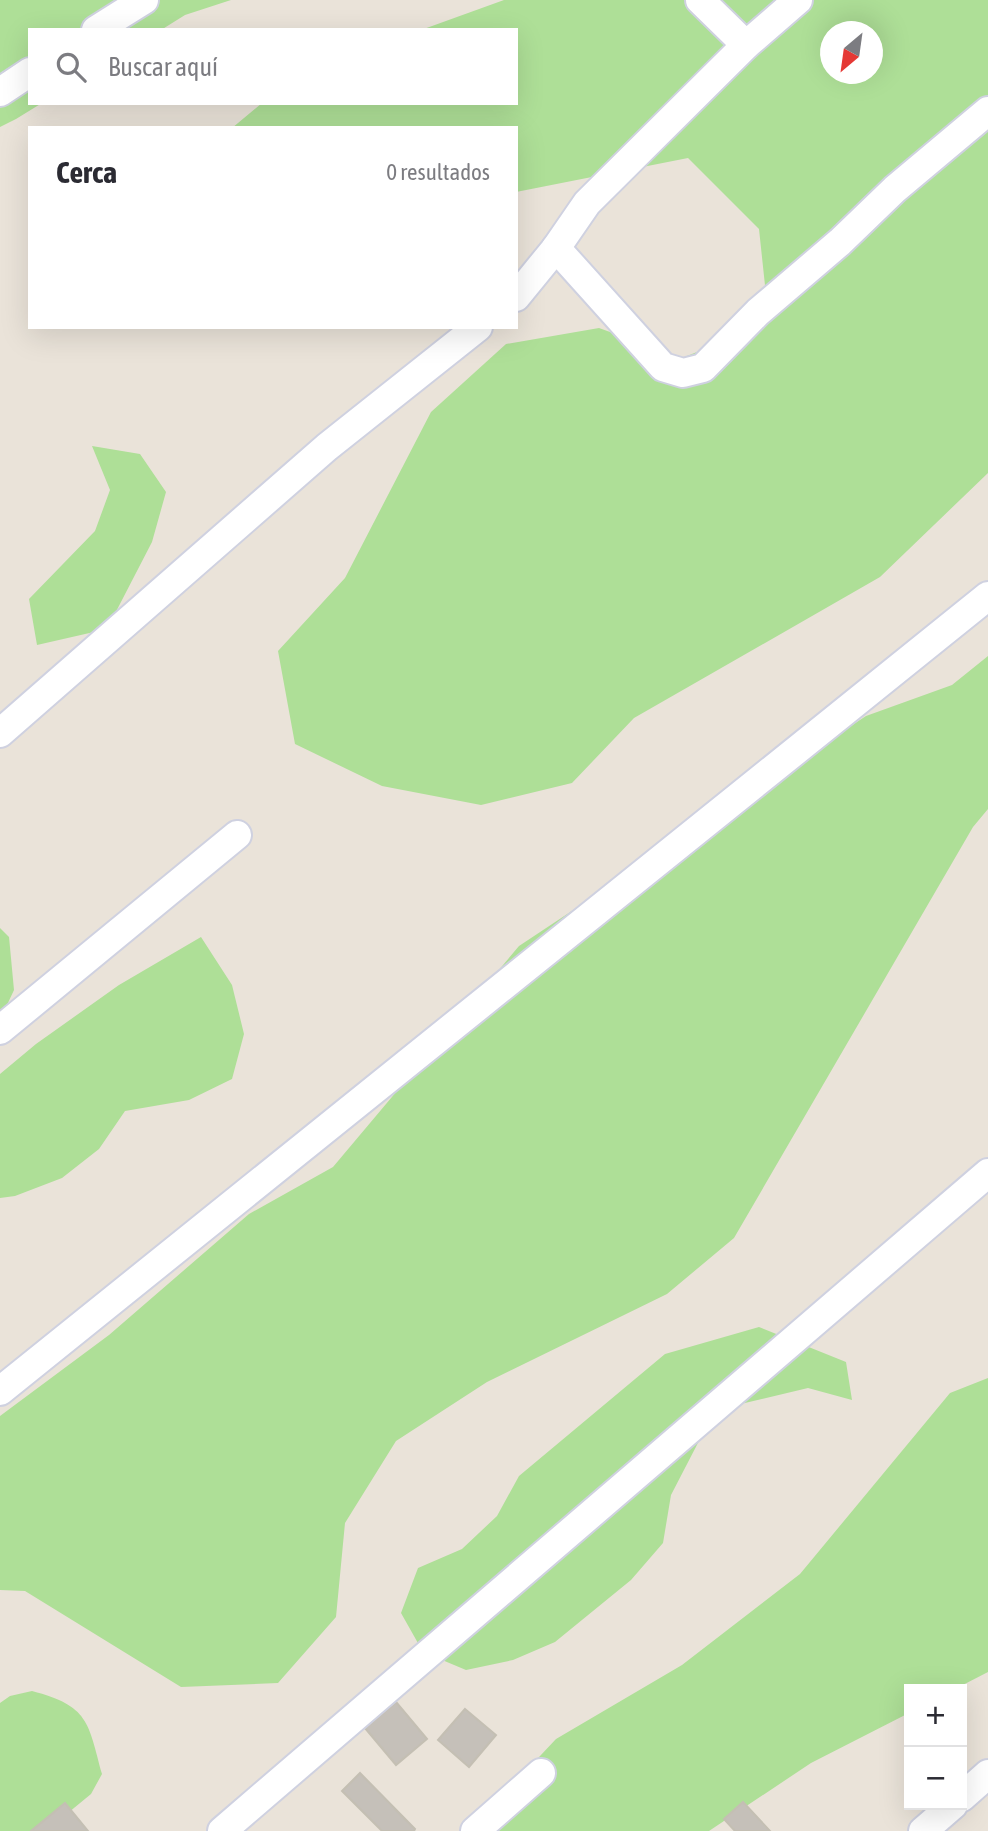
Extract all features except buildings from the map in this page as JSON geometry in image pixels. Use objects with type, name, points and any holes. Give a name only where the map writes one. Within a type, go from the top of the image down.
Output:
[{"type":"street","points":[[99,28],[144,0]]},
{"type":"street","points":[[700,0],[746,46]]},
{"type":"street","points":[[518,295],[556,248],[587,203],[746,46],[799,0]]},
{"type":"street","points":[[0,92],[28,73]]},
{"type":"street","points":[[556,248],[663,367],[683,373],[703,368],[758,312],[840,242],[895,189],[988,111]]},
{"type":"street","points":[[0,733],[327,447],[475,329]]},
{"type":"street","points":[[0,1391],[988,596]]},
{"type":"street","points":[[0,1030],[237,835]]},
{"type":"street","points":[[222,1831],[988,1173]]},
{"type":"street","points":[[475,1831],[541,1773]]},
{"type":"street","points":[[967,1793],[988,1774]]},
{"type":"street","points":[[923,1831],[947,1810]]},
{"type":"green space","points":[[0,0],[231,0],[185,15],[164,28],[28,28],[28,105],[39,105],[0,127]]},
{"type":"green space","points":[[504,0],[988,0],[988,473],[880,577],[634,718],[572,783],[481,805],[382,786],[295,744],[278,651],[345,578],[431,412],[506,344],[599,328],[682,358],[769,323],[759,229],[688,158],[518,192],[518,126],[234,126],[260,105],[518,105],[518,28],[427,28]]},
{"type":"green space","points":[[92,446],[140,454],[166,492],[152,542],[107,629],[37,645],[29,599],[95,531],[110,490]]},
{"type":"green space","points":[[988,656],[988,809],[973,827],[734,1238],[667,1294],[487,1382],[396,1441],[345,1523],[336,1617],[278,1683],[181,1687],[25,1591],[0,1590],[0,1416],[109,1335],[249,1214],[333,1167],[519,946],[866,716],[952,685]]},
{"type":"green space","points":[[0,928],[9,937],[14,990],[0,1020]]},
{"type":"green space","points":[[201,937],[232,985],[244,1034],[232,1079],[189,1100],[125,1111],[99,1149],[62,1178],[15,1196],[0,1198],[0,1074],[36,1044],[119,985]]},
{"type":"green space","points":[[759,1327],[846,1362],[852,1400],[808,1388],[715,1410],[671,1495],[663,1543],[631,1580],[555,1642],[513,1660],[466,1670],[423,1652],[401,1613],[418,1568],[462,1549],[497,1516],[519,1476],[665,1354]]},
{"type":"green space","points":[[988,1378],[988,1672],[965,1684],[904,1684],[904,1716],[811,1763],[709,1831],[497,1831],[501,1815],[524,1773],[556,1739],[682,1665],[800,1574],[950,1393]]},
{"type":"green space","points":[[32,1691],[76,1710],[89,1729],[102,1774],[91,1794],[46,1831],[0,1831],[0,1703],[10,1696]]}]
